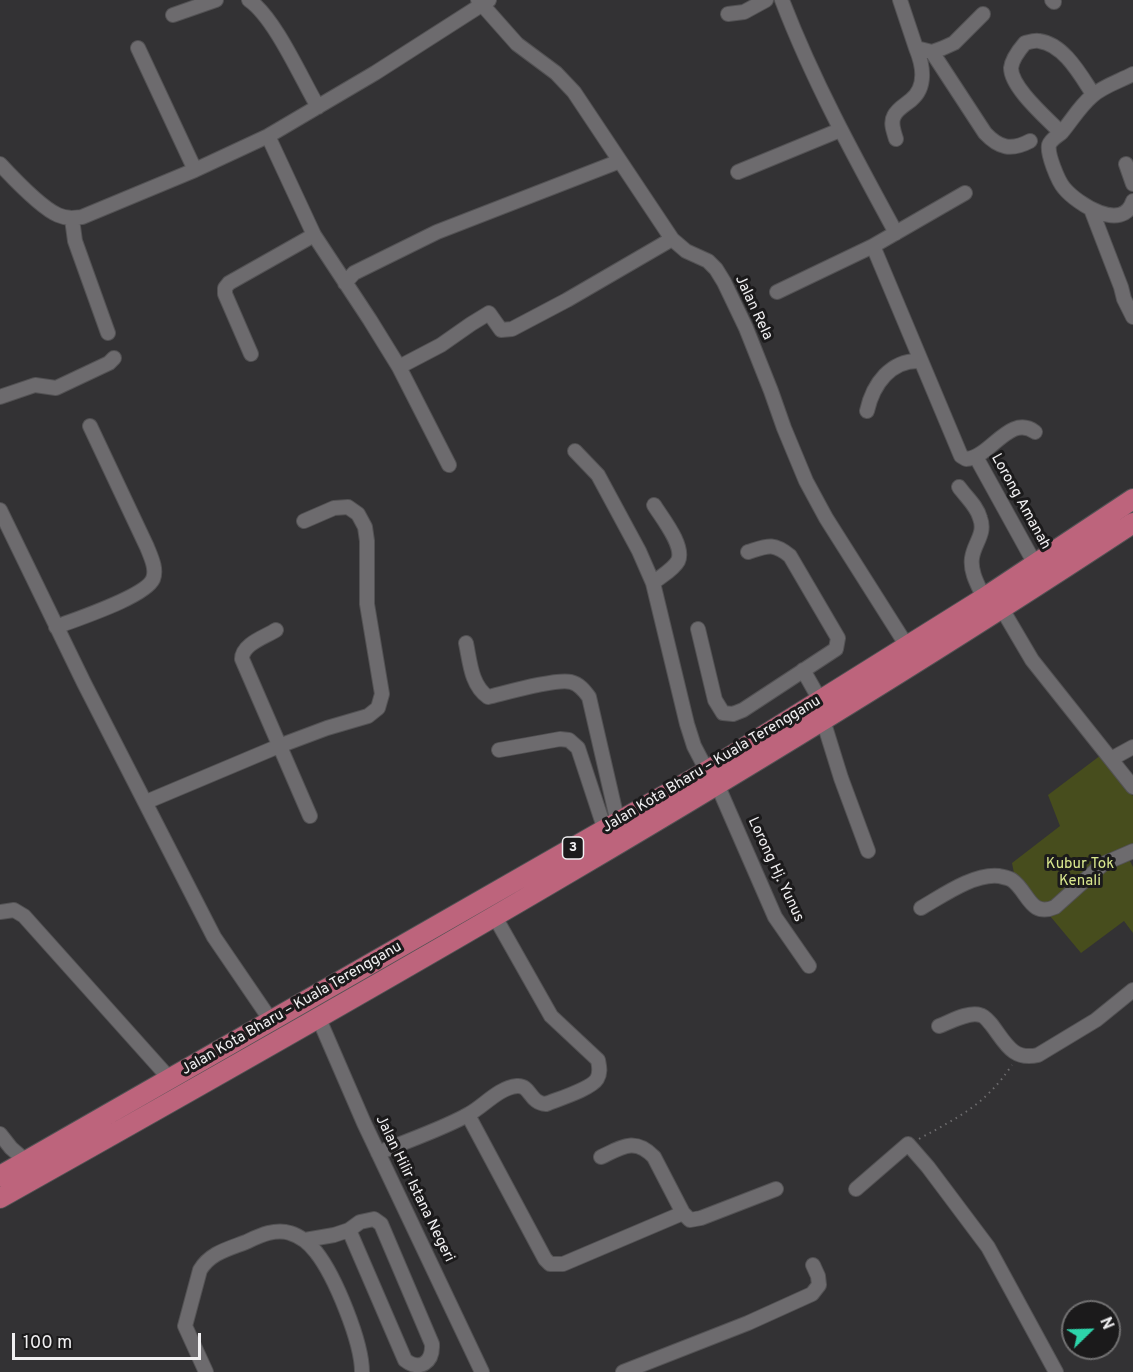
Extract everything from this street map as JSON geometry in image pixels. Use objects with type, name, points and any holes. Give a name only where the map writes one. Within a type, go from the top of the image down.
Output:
[{"type":"highway","name":"Jalan Kota Bharu – Kuala Terengganu","points":[[0,1198],[320,1019],[495,917],[712,777],[820,700],[984,598],[1133,499]]},
{"type":"highway","name":"Jalan Kota Bharu – Kuala Terengganu","points":[[0,1176],[611,826],[823,720],[1002,609],[1133,523]]},
{"type":"street","points":[[173,15],[216,0]]},
{"type":"street","points":[[249,0],[269,21],[318,107]]},
{"type":"street","points":[[728,14],[744,12],[766,0]]},
{"type":"street","points":[[783,0],[809,67],[896,233]]},
{"type":"street","points":[[896,139],[892,127],[893,117],[916,95],[921,84],[921,59],[900,0]]},
{"type":"street","points":[[0,164],[51,211],[72,219],[90,214],[195,170],[268,136],[375,73],[482,2]]},
{"type":"street","name":"Jalan Rela","points":[[482,2],[517,44],[556,73],[574,92],[672,239],[686,251],[708,261],[716,269],[746,328],[806,481],[825,518],[907,646]]},
{"type":"street","points":[[916,48],[932,52],[954,43],[983,14]]},
{"type":"street","points":[[1061,133],[1016,83],[1011,68],[1016,54],[1025,43],[1039,40],[1069,58],[1093,94]]},
{"type":"street","points":[[138,48],[195,170]]},
{"type":"street","points":[[932,52],[985,133],[994,142],[1001,147],[1010,148],[1020,147],[1030,141]]},
{"type":"street","points":[[1133,74],[1093,94],[1061,133],[1051,141],[1048,148],[1064,188],[1091,209],[1111,216],[1127,210],[1133,201]]},
{"type":"street","points":[[738,172],[840,130]]},
{"type":"street","points":[[268,136],[314,235],[399,367],[449,465]]},
{"type":"street","points":[[345,283],[354,273],[437,232],[620,161]]},
{"type":"street","points":[[1126,164],[1133,184]]},
{"type":"street","points":[[777,292],[873,246],[965,193]]},
{"type":"street","points":[[1091,209],[1124,299],[1133,317]]},
{"type":"street","points":[[72,219],[75,241],[108,333]]},
{"type":"street","points":[[251,354],[225,294],[225,288],[229,283],[314,235]]},
{"type":"street","points":[[399,367],[441,345],[489,314],[501,330],[512,329],[672,239]]},
{"type":"street","points":[[873,246],[959,452],[966,459],[976,457],[1014,429],[1030,428],[1035,432]]},
{"type":"street","points":[[0,397],[34,385],[56,388],[109,363],[114,358]]},
{"type":"street","points":[[867,411],[875,388],[886,373],[900,363],[921,360]]},
{"type":"street","points":[[56,627],[126,600],[146,588],[154,578],[154,564],[147,547],[90,426]]},
{"type":"street","name":"Lorong Hj. Yunus","points":[[575,451],[598,475],[639,551],[652,583],[694,746],[712,777],[776,917],[809,966]]},
{"type":"street","name":"Lorong Amanah","points":[[976,457],[1035,564]]},
{"type":"street","points":[[959,487],[976,508],[980,517],[982,529],[973,555],[972,566],[984,598]]},
{"type":"street","points":[[652,583],[673,568],[680,554],[679,544],[654,505]]},
{"type":"street","points":[[146,802],[279,746],[368,716],[378,708],[382,694],[367,604],[368,541],[365,527],[358,514],[348,507],[334,508],[304,521]]},
{"type":"street","points":[[0,510],[56,627],[214,937],[272,1022]]},
{"type":"street","points":[[699,629],[715,700],[723,714],[732,714],[742,710],[837,649],[838,638],[790,556],[779,547],[769,546],[748,552]]},
{"type":"street","points":[[1002,609],[1032,660],[1111,759],[1131,780]]},
{"type":"street","points":[[276,630],[247,647],[242,653],[242,659],[310,816]]},
{"type":"street","points":[[466,643],[474,679],[479,691],[488,697],[558,682],[570,681],[581,686],[589,697],[611,826]]},
{"type":"street","points":[[803,670],[820,700]]},
{"type":"street","points":[[823,720],[841,778],[868,851]]},
{"type":"street","points":[[499,750],[560,739],[569,740],[578,747],[611,826]]},
{"type":"street","points":[[1111,759],[1133,747]]},
{"type":"street","points":[[921,908],[977,878],[997,876],[1012,879],[1038,909],[1047,911],[1055,907],[1102,864],[1133,851]]},
{"type":"street","points":[[0,912],[14,910],[24,916],[170,1079]]},
{"type":"street","points":[[378,1153],[468,1115],[500,1093],[520,1086],[527,1089],[539,1104],[546,1104],[590,1085],[597,1078],[600,1069],[598,1060],[551,1016],[495,917]]},
{"type":"street","points":[[939,1026],[971,1014],[979,1014],[986,1018],[1010,1049],[1019,1056],[1028,1057],[1038,1055],[1096,1020],[1133,990]]},
{"type":"street","name":"Jalan Hilir Istana Negeri","points":[[320,1019],[378,1153],[482,1372]]},
{"type":"street","points":[[468,1115],[545,1259],[550,1264],[562,1264],[683,1213]]},
{"type":"street","points":[[0,1134],[26,1161]]},
{"type":"street","points":[[856,1189],[908,1144],[988,1247],[1056,1372]]},
{"type":"street","points":[[601,1157],[627,1145],[638,1145],[647,1150],[654,1157],[683,1213],[690,1220],[701,1218],[776,1189]]},
{"type":"street","points":[[304,1240],[334,1235],[349,1230],[368,1219],[374,1219],[381,1224],[432,1344],[433,1355],[418,1367],[411,1366],[405,1360],[349,1230]]},
{"type":"street","points":[[206,1372],[185,1326],[200,1270],[205,1262],[220,1252],[265,1234],[278,1232],[290,1233],[304,1240],[315,1250],[331,1277],[357,1338],[362,1358],[362,1372]]},
{"type":"street","points":[[623,1372],[748,1323],[812,1294],[819,1285],[813,1265]]},
{"type":"path","points":[[908,1144],[980,1103],[1019,1056]]},
{"type":"green space","name":"Kubur Tok Kenali","points":[[1101,755],[1133,796],[1133,852],[1128,857],[1133,867],[1133,933],[1124,921],[1081,953],[1014,873],[1012,863],[1060,826],[1048,795]]}]
